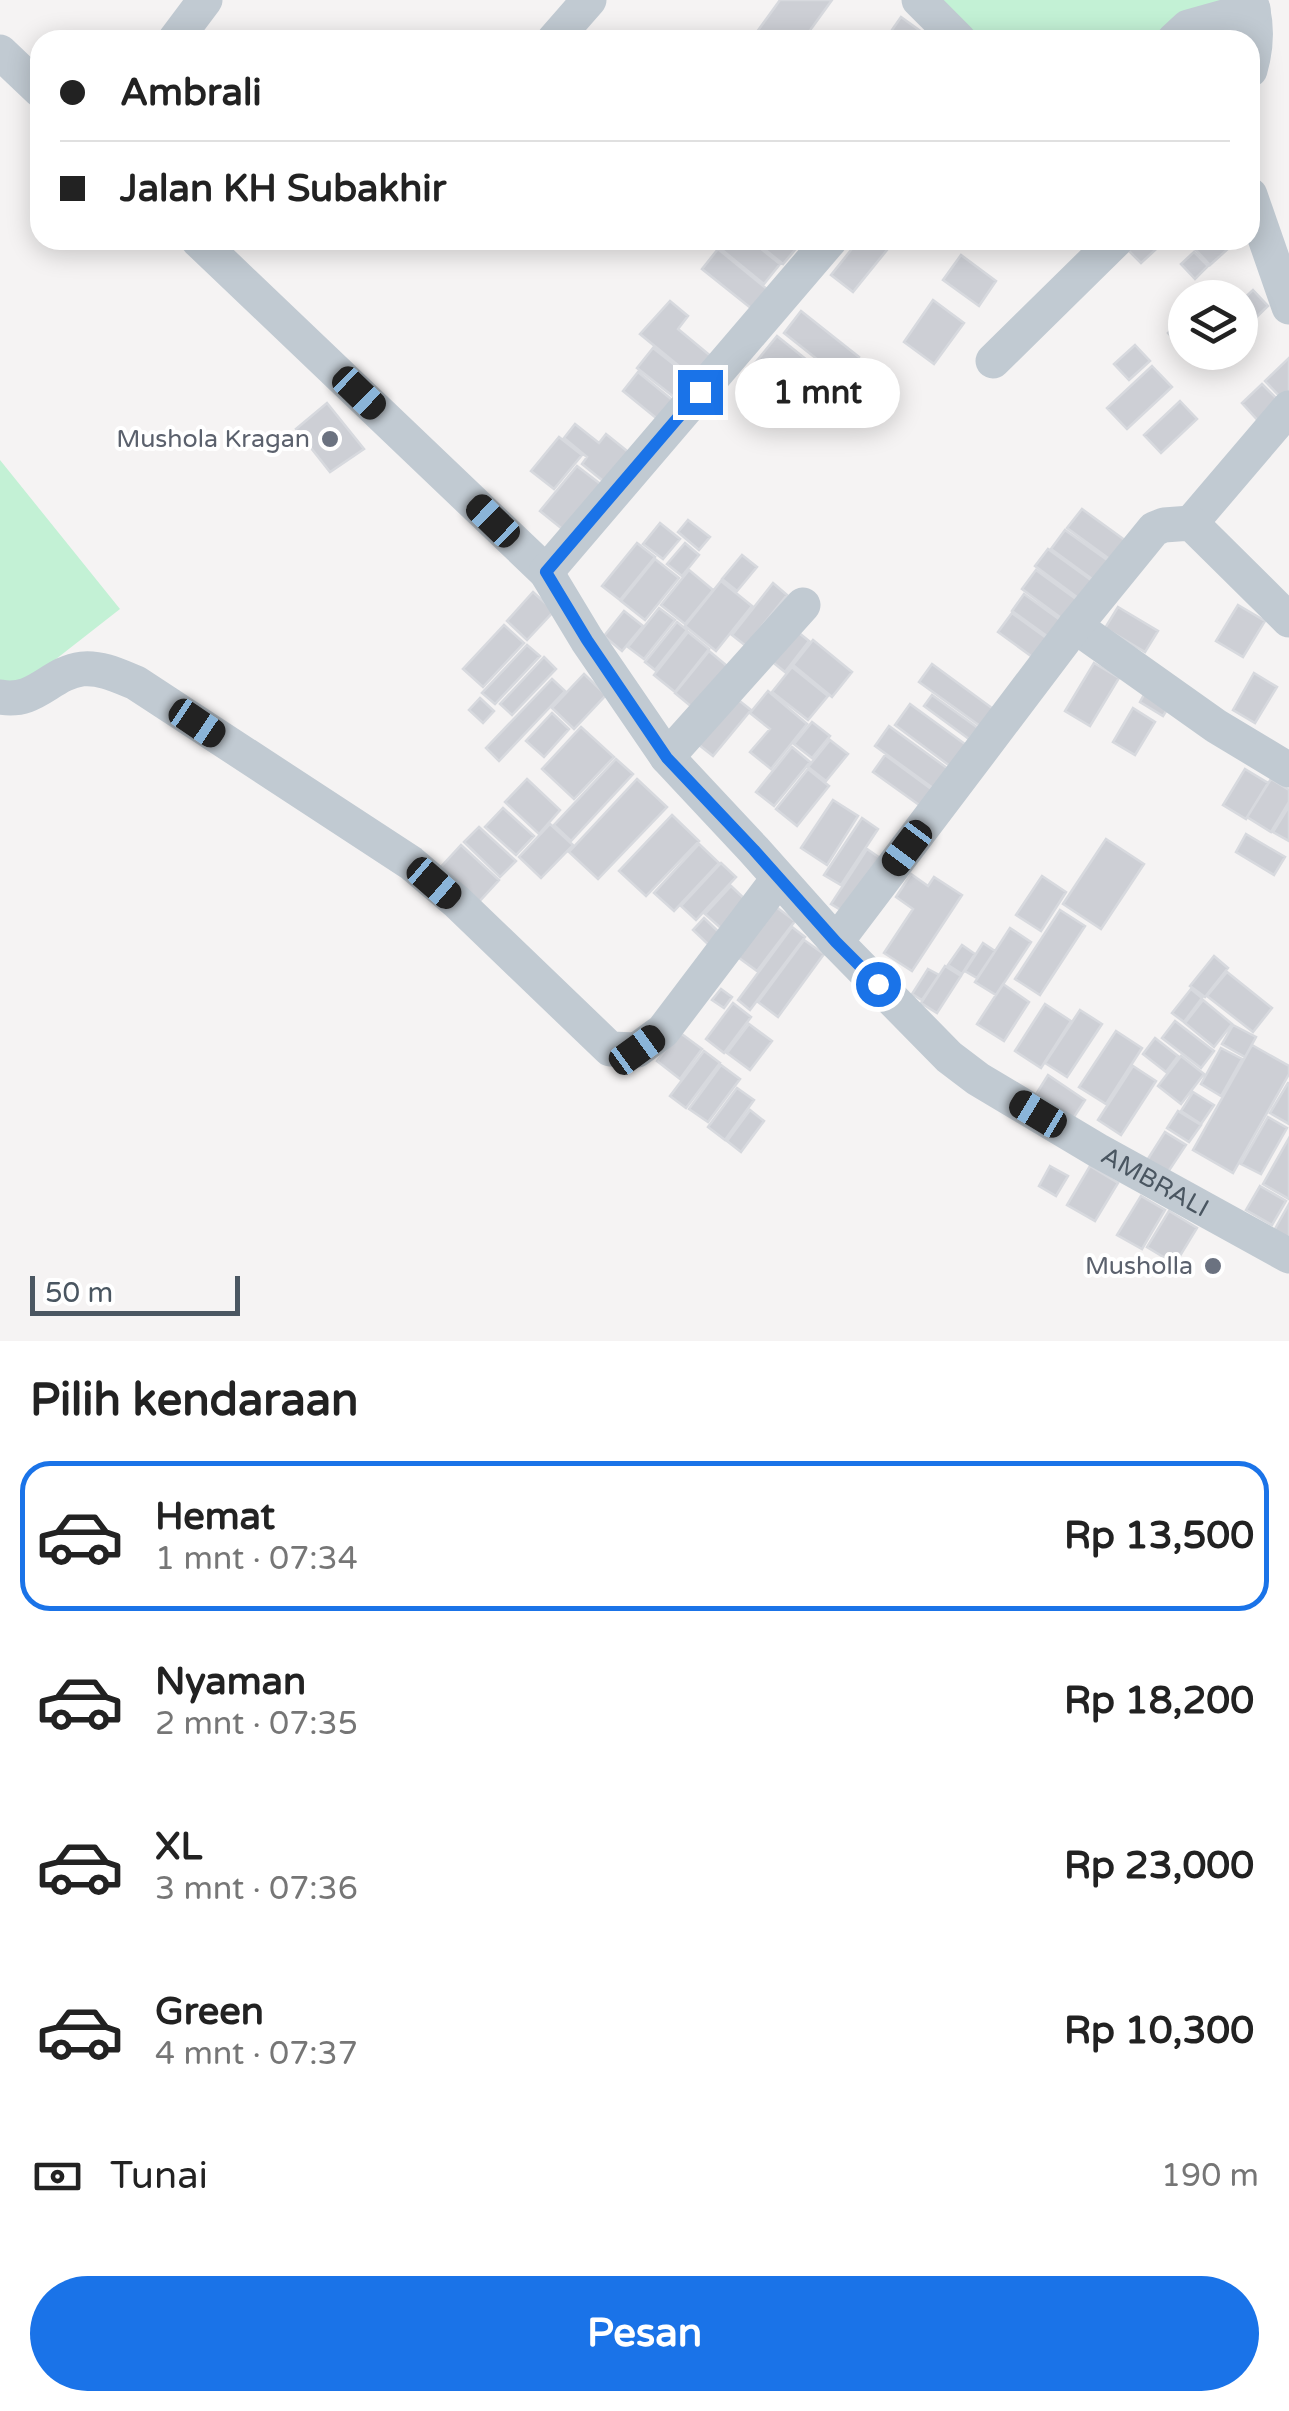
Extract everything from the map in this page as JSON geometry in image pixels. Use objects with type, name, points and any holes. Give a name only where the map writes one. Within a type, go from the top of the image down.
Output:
[{"type":"street","points":[[182,30],[205,0]]},
{"type":"street","points":[[563,30],[589,0]]},
{"type":"street","points":[[919,0],[949,30]]},
{"type":"street","points":[[1186,30],[1227,17]]},
{"type":"street","points":[[0,52],[30,80]]},
{"type":"street","points":[[1260,224],[1289,307]]},
{"type":"street","name":"AMBRALI","points":[[208,250],[546,572],[667,758],[836,942],[949,1057],[1097,1150],[1289,1256]]},
{"type":"street","points":[[546,572],[821,250]]},
{"type":"street","points":[[993,361],[1106,250]]},
{"type":"street","points":[[1190,523],[1289,408]]},
{"type":"street","points":[[836,942],[1074,626],[1154,529],[1164,524],[1190,523],[1289,620]]},
{"type":"street","points":[[667,758],[803,605]]},
{"type":"street","points":[[1074,626],[1216,726],[1289,770]]},
{"type":"street","points":[[0,696],[30,696],[80,669],[101,670],[136,683],[412,864],[610,1049],[637,1050],[663,1031],[778,879]]},
{"type":"green space","points":[[919,0],[1248,0],[1248,30],[949,30]]},
{"type":"green space","points":[[0,460],[120,609],[10,695],[0,684]]},
{"type":"building","points":[[780,0],[832,0],[810,30],[758,30]]},
{"type":"building","points":[[901,17],[919,30],[892,30]]},
{"type":"building","points":[[719,250],[773,294],[757,313],[702,269]]},
{"type":"building","points":[[722,250],[762,250],[780,264],[764,284]]},
{"type":"building","points":[[766,250],[795,250],[783,264]]},
{"type":"building","points":[[851,250],[887,250],[853,292],[831,275]]},
{"type":"building","points":[[1128,250],[1155,250],[1141,263]]},
{"type":"building","points":[[1196,250],[1227,250],[1210,265]]},
{"type":"building","points":[[1194,252],[1208,266],[1195,279],[1181,264]]},
{"type":"building","points":[[961,255],[996,281],[979,306],[943,280]]},
{"type":"building","points":[[1258,295],[1268,306],[1258,316]]},
{"type":"building","points":[[933,300],[964,323],[934,364],[904,342]]},
{"type":"building","points":[[670,301],[688,316],[678,329],[713,358],[696,380],[640,334]]},
{"type":"building","points":[[801,311],[859,357],[842,379],[784,333]]},
{"type":"building","points":[[777,336],[823,373],[792,411],[746,374]]},
{"type":"building","points":[[1135,345],[1150,361],[1129,380],[1114,364]]},
{"type":"building","points":[[653,348],[695,381],[679,401],[637,368]]},
{"type":"building","points":[[1289,358],[1289,394],[1283,400],[1265,381]]},
{"type":"building","points":[[1152,366],[1172,387],[1127,429],[1107,408]]},
{"type":"building","points":[[638,372],[676,403],[661,422],[623,391]]},
{"type":"building","points":[[1262,384],[1283,405],[1262,425],[1242,403]]},
{"type":"building","points":[[1180,401],[1197,419],[1161,453],[1144,435]]},
{"type":"building","name":"Mushola Kragan","points":[[327,403],[364,449],[330,472],[296,429]]},
{"type":"building","points":[[575,424],[599,443],[606,434],[632,455],[608,485],[582,464],[587,457],[564,438]]},
{"type":"building","points":[[559,437],[582,455],[554,489],[531,471]]},
{"type":"building","points":[[577,466],[603,486],[566,532],[540,511]]},
{"type":"building","points":[[1082,509],[1133,546],[1119,566],[1067,528]]},
{"type":"building","points":[[688,520],[710,537],[699,550],[678,532]]},
{"type":"building","points":[[660,523],[680,539],[663,559],[643,544]]},
{"type":"building","points":[[1065,530],[1117,567],[1103,587],[1051,549]]},
{"type":"building","points":[[637,543],[655,557],[620,600],[602,586]]},
{"type":"building","points":[[685,543],[699,555],[682,576],[667,564]]},
{"type":"building","points":[[1048,549],[1102,588],[1089,606],[1035,566]]},
{"type":"building","points":[[742,555],[757,567],[737,591],[722,579]]},
{"type":"building","points":[[655,559],[679,578],[645,620],[621,601]]},
{"type":"building","points":[[689,570],[713,590],[685,624],[661,605]]},
{"type":"building","points":[[1036,570],[1087,607],[1072,626],[1022,589]]},
{"type":"building","points":[[721,581],[752,606],[716,651],[685,626]]},
{"type":"building","points":[[773,583],[787,595],[746,646],[732,635]]},
{"type":"building","points":[[533,592],[554,611],[527,640],[507,621]]},
{"type":"building","points":[[1024,594],[1070,627],[1058,644],[1012,611]]},
{"type":"building","points":[[1238,605],[1265,621],[1243,657],[1216,641]]},
{"type":"building","points":[[1118,607],[1158,631],[1145,652],[1105,628]]},
{"type":"building","points":[[659,608],[675,620],[644,659],[628,647]]},
{"type":"building","points":[[624,611],[643,626],[622,651],[604,636]]},
{"type":"building","points":[[1012,613],[1056,645],[1042,664],[998,632]]},
{"type":"building","points":[[677,622],[687,630],[655,670],[645,662]]},
{"type":"building","points":[[504,625],[524,643],[483,687],[463,669]]},
{"type":"building","points":[[794,629],[809,641],[785,672],[770,660]]},
{"type":"building","points":[[688,632],[709,649],[675,692],[654,675]]},
{"type":"building","points":[[813,640],[852,672],[832,697],[793,665]]},
{"type":"building","points":[[527,645],[540,656],[495,704],[482,693]]},
{"type":"building","points":[[709,651],[727,666],[693,708],[675,693]]},
{"type":"building","points":[[544,657],[556,669],[512,715],[500,704]]},
{"type":"building","points":[[1094,663],[1119,678],[1090,726],[1065,711]]},
{"type":"building","points":[[932,664],[1000,714],[987,731],[919,682]]},
{"type":"building","points":[[792,667],[828,696],[808,720],[772,692]]},
{"type":"building","points":[[1254,673],[1277,687],[1255,723],[1233,710]]},
{"type":"building","points":[[584,674],[606,695],[574,729],[552,708]]},
{"type":"building","points":[[552,679],[565,691],[499,761],[486,748]]},
{"type":"building","points":[[768,691],[807,724],[771,769],[750,752],[770,729],[750,713]]},
{"type":"building","points":[[1146,691],[1170,705],[1163,716],[1140,702]]},
{"type":"building","points":[[732,695],[751,710],[713,756],[694,741]]},
{"type":"building","points":[[932,695],[978,728],[969,739],[924,706]]},
{"type":"building","points":[[480,698],[494,711],[483,723],[469,710]]},
{"type":"building","points":[[910,704],[969,747],[954,769],[895,725]]},
{"type":"building","points":[[1133,708],[1155,722],[1135,755],[1113,742]]},
{"type":"building","points":[[552,713],[569,729],[544,757],[526,741]]},
{"type":"building","points":[[812,722],[830,736],[812,758],[794,744]]},
{"type":"building","points":[[889,726],[951,771],[937,791],[875,746]]},
{"type":"building","points":[[581,727],[614,757],[574,799],[542,769]]},
{"type":"building","points":[[830,740],[848,754],[826,781],[808,767]]},
{"type":"building","points":[[792,747],[810,762],[774,806],[756,792]]},
{"type":"building","points":[[885,755],[934,791],[922,807],[873,772]]},
{"type":"building","points":[[616,759],[633,774],[571,841],[554,825]]},
{"type":"building","points":[[808,769],[829,786],[797,826],[776,809]]},
{"type":"building","points":[[1245,769],[1268,783],[1246,819],[1223,805]]},
{"type":"building","points":[[527,779],[560,810],[539,834],[505,802]]},
{"type":"building","points":[[637,779],[667,807],[598,879],[569,852]]},
{"type":"building","points":[[1271,779],[1289,790],[1289,802],[1271,832],[1247,817]]},
{"type":"building","points":[[833,800],[858,816],[827,865],[801,848]]},
{"type":"building","points":[[1289,806],[1289,841],[1273,832]]},
{"type":"building","points":[[503,808],[534,836],[516,855],[485,827]]},
{"type":"building","points":[[672,815],[699,841],[646,896],[619,871]]},
{"type":"building","points":[[862,818],[878,829],[841,885],[824,875]]},
{"type":"building","points":[[550,824],[573,845],[541,878],[519,857]]},
{"type":"building","points":[[479,827],[516,861],[500,877],[464,842]]},
{"type":"building","points":[[1246,834],[1285,857],[1274,875],[1236,852]]},
{"type":"building","points":[[1106,839],[1144,864],[1101,929],[1063,904]]},
{"type":"building","points":[[699,844],[719,863],[674,911],[654,893]]},
{"type":"building","points":[[461,845],[499,880],[477,904],[439,869]]},
{"type":"building","points":[[867,849],[886,862],[851,916],[831,904]]},
{"type":"building","points":[[721,863],[736,877],[696,920],[681,906]]},
{"type":"building","points":[[911,874],[928,886],[934,877],[962,895],[912,971],[884,953],[913,909],[896,897]]},
{"type":"building","points":[[1042,876],[1066,892],[1041,931],[1016,915]]},
{"type":"building","points":[[731,886],[748,902],[723,930],[705,914]]},
{"type":"building","points":[[772,904],[795,921],[757,971],[735,955]]},
{"type":"building","points":[[1060,910],[1085,926],[1040,995],[1015,979]]},
{"type":"building","points":[[704,918],[722,935],[711,947],[693,930]]},
{"type":"building","points":[[792,927],[805,937],[750,1010],[738,1000]]},
{"type":"building","points":[[1010,928],[1031,942],[996,995],[975,982]]},
{"type":"building","points":[[804,940],[824,954],[778,1017],[758,1002]]},
{"type":"building","points":[[983,943],[995,951],[977,978],[965,971]]},
{"type":"building","points":[[962,945],[975,954],[962,974],[948,965]]},
{"type":"building","points":[[1214,956],[1228,968],[1205,997],[1190,986]]},
{"type":"building","points":[[945,966],[961,976],[937,1013],[921,1003]]},
{"type":"building","points":[[928,969],[939,975],[922,1000],[912,994]]},
{"type":"building","points":[[1227,972],[1272,1008],[1253,1032],[1207,996]]},
{"type":"building","points":[[1003,984],[1029,1002],[1004,1041],[977,1024]]},
{"type":"building","points":[[721,989],[732,997],[724,1008],[712,1000]]},
{"type":"building","points":[[1191,989],[1202,998],[1184,1022],[1172,1013]]},
{"type":"building","points":[[1203,1000],[1232,1024],[1214,1047],[1185,1023]]},
{"type":"building","points":[[733,1003],[751,1017],[724,1053],[706,1039]]},
{"type":"building","points":[[1045,1004],[1071,1021],[1041,1068],[1015,1051]]},
{"type":"building","points":[[1080,1010],[1102,1024],[1067,1077],[1045,1063]]},
{"type":"building","points":[[1175,1021],[1214,1051],[1201,1068],[1162,1038]]},
{"type":"building","points":[[749,1024],[772,1041],[750,1070],[727,1053]]},
{"type":"building","points":[[1233,1025],[1256,1037],[1245,1057],[1222,1044]]},
{"type":"building","points":[[1116,1031],[1142,1048],[1106,1104],[1079,1087]]},
{"type":"building","points":[[679,1032],[702,1049],[680,1079],[657,1061]]},
{"type":"building","points":[[1155,1038],[1178,1056],[1166,1072],[1143,1054]]},
{"type":"building","points":[[1252,1045],[1289,1066],[1289,1074],[1233,1173],[1193,1150]]},
{"type":"building","points":[[1221,1048],[1242,1059],[1221,1096],[1201,1084]]},
{"type":"building","points":[[704,1051],[720,1063],[686,1108],[670,1096]]},
{"type":"building","points":[[1181,1056],[1204,1074],[1181,1104],[1158,1086]]},
{"type":"building","points":[[721,1065],[740,1079],[708,1122],[689,1109]]},
{"type":"building","points":[[1133,1066],[1156,1081],[1121,1135],[1098,1120]]},
{"type":"building","points":[[1048,1075],[1085,1100],[1070,1123],[1033,1099]]},
{"type":"building","points":[[1289,1083],[1289,1124],[1270,1113]]},
{"type":"building","points":[[737,1088],[754,1100],[725,1140],[708,1127]]},
{"type":"building","points":[[1193,1092],[1214,1105],[1201,1124],[1181,1111]]},
{"type":"building","points":[[750,1110],[764,1121],[741,1152],[727,1141]]},
{"type":"building","points":[[1178,1111],[1201,1125],[1189,1142],[1167,1128]]},
{"type":"building","points":[[1268,1117],[1287,1128],[1261,1174],[1241,1164]]},
{"type":"building","points":[[1165,1132],[1186,1145],[1166,1175],[1146,1162]]},
{"type":"building","points":[[1289,1138],[1289,1199],[1263,1184]]},
{"type":"building","points":[[1050,1166],[1068,1176],[1056,1196],[1039,1186]]},
{"type":"building","points":[[1090,1166],[1118,1183],[1095,1221],[1067,1205]]},
{"type":"building","points":[[1260,1186],[1286,1201],[1272,1225],[1246,1210]]},
{"type":"building","points":[[1141,1196],[1165,1210],[1142,1249],[1117,1235]]},
{"type":"building","points":[[1289,1204],[1289,1246],[1271,1236]]},
{"type":"building","points":[[1169,1211],[1197,1228],[1175,1264],[1147,1247]]},
{"type":"place","name":"Mushola Kragan","points":[[330,439]]},
{"type":"place","name":"Musholla","points":[[1213,1266]]},
{"type":"route","points":[[700,392],[546,572],[667,758],[878,984]]}]
